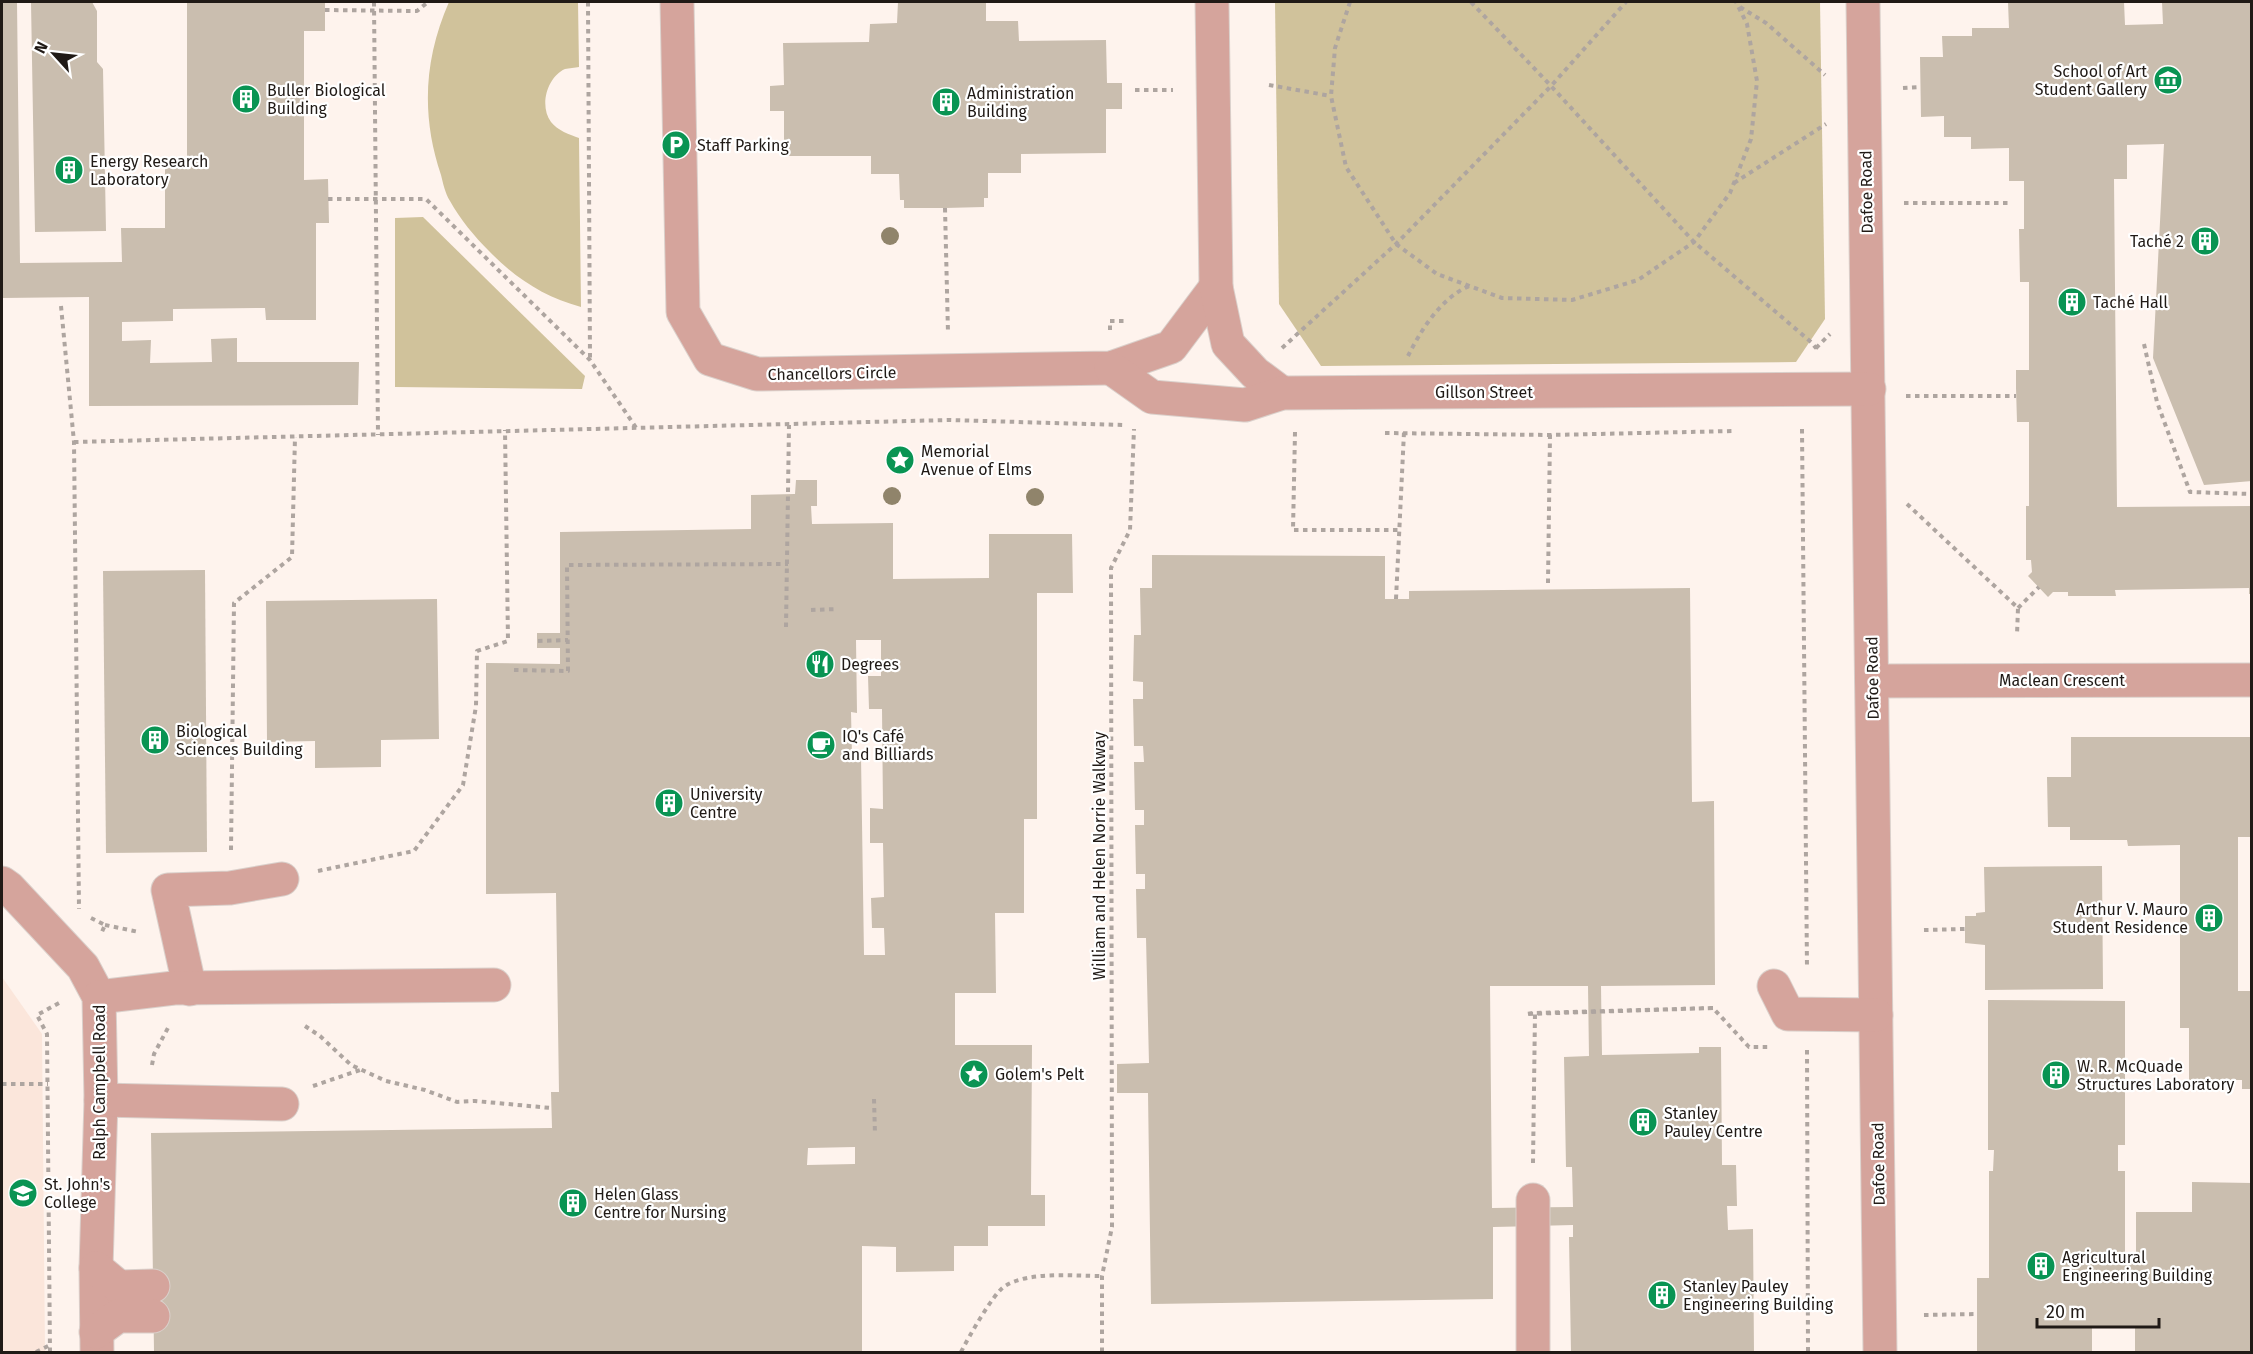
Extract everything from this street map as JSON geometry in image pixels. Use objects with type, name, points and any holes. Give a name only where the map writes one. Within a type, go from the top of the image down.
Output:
[{"type":"street","name":"Chancellors Circle","points":[[677,2],[683,312],[710,359],[757,375],[1111,368],[1171,347],[1216,287]]},
{"type":"street","points":[[1212,2],[1216,287],[1228,344],[1256,373],[1282,393]]},
{"type":"street","name":"Dafoe Road","points":[[1864,2],[1880,1353]]},
{"type":"street","name":"Gillson Street","points":[[1111,368],[1152,397],[1245,405],[1282,393],[1869,389]]},
{"type":"street","name":"Maclean Crescent","points":[[1872,681],[2252,680]]},
{"type":"street","points":[[190,989],[168,890],[230,888],[282,879]]},
{"type":"street","name":"Ralph Campbell Road","points":[[2,883],[83,967],[99,997],[101,1100],[96,1268],[97,1342]]},
{"type":"street","points":[[99,997],[174,988],[494,985]]},
{"type":"street","points":[[1774,986],[1788,1014],[1876,1014]]},
{"type":"street","points":[[101,1100],[282,1104]]},
{"type":"street","points":[[1533,1200],[1533,1353]]},
{"type":"street","points":[[96,1268],[119,1287],[153,1301],[118,1316],[97,1342]]},
{"type":"path","points":[[374,2],[378,435]]},
{"type":"path","points":[[325,10],[417,11],[428,2]]},
{"type":"path","points":[[588,2],[590,360]]},
{"type":"path","points":[[1350,2],[1335,48],[1331,96],[1346,167],[1396,244],[1437,274],[1502,298],[1572,300],[1638,280],[1694,242],[1730,193],[1751,139],[1757,81],[1747,24],[1736,2]]},
{"type":"path","points":[[1471,2],[1694,242],[1816,348]]},
{"type":"path","points":[[1256,373],[1396,244],[1551,86],[1626,2]]},
{"type":"path","points":[[1739,7],[1766,23],[1832,80]]},
{"type":"path","points":[[1173,79],[1173,101]]},
{"type":"path","points":[[1269,85],[1331,96]]},
{"type":"path","points":[[1903,88],[1920,87]]},
{"type":"path","points":[[1135,90],[1173,90]]},
{"type":"path","points":[[1733,183],[1833,119]]},
{"type":"path","points":[[328,199],[426,199],[590,360],[637,429]]},
{"type":"path","points":[[1904,204],[2008,203]]},
{"type":"path","points":[[74,442],[949,420],[945,208]]},
{"type":"path","points":[[62,306],[74,442],[80,912]]},
{"type":"path","points":[[1110,321],[1132,321]]},
{"type":"path","points":[[2145,344],[2157,402],[2190,492],[2252,494]]},
{"type":"path","points":[[1548,583],[1550,392]]},
{"type":"path","points":[[1906,396],[2016,396]]},
{"type":"path","name":"William and Helen Norrie Walkway","points":[[949,420],[1135,425],[1130,530],[1111,568],[1112,1227],[1102,1276],[1102,1353]]},
{"type":"path","points":[[786,627],[789,425]]},
{"type":"path","points":[[1802,429],[1808,1014]]},
{"type":"path","points":[[282,879],[414,851],[464,785],[476,706],[477,651],[508,641],[505,430]]},
{"type":"path","points":[[1294,432],[1293,530],[1400,530]]},
{"type":"path","points":[[230,888],[234,603],[292,557],[295,437]]},
{"type":"path","points":[[1906,503],[2018,608]]},
{"type":"path","points":[[514,670],[568,671],[567,565],[788,564]]},
{"type":"path","points":[[2018,635],[2018,608],[2039,586]]},
{"type":"path","points":[[811,610],[837,609]]},
{"type":"path","points":[[538,641],[568,640]]},
{"type":"path","points":[[50,1353],[48,1034],[37,1015],[65,1000],[105,925],[88,916]]},
{"type":"path","points":[[1924,930],[1965,929]]},
{"type":"path","points":[[1713,1008],[1526,1014],[1535,1013],[1713,1008],[1749,1047],[1772,1047]]},
{"type":"path","points":[[1533,1200],[1535,1013]]},
{"type":"path","points":[[147,1101],[153,1054],[172,1021]]},
{"type":"path","points":[[303,1025],[320,1036],[351,1065],[386,1082],[425,1090],[458,1102],[475,1101],[551,1108]]},
{"type":"path","points":[[1808,1353],[1807,1047],[1818,1048]]},
{"type":"path","points":[[282,1104],[295,1092],[360,1069]]},
{"type":"path","points":[[2,1084],[48,1084]]},
{"type":"path","points":[[874,1100],[874,1134]]},
{"type":"path","points":[[961,1353],[970,1334],[1004,1286],[1039,1275],[1102,1276]]},
{"type":"path","points":[[1924,1315],[1977,1314]]},
{"type":"path","points":[[36,1353],[50,1345]]},
{"type":"shaded area","points":[[449,2],[578,2],[579,67],[565,69],[559,73],[549,85],[545,100],[547,115],[551,122],[560,130],[579,138],[581,307],[542,292],[509,270],[473,233],[447,195],[430,131],[428,88],[434,45]]},
{"type":"shaded area","points":[[1275,2],[1820,2],[1825,319],[1796,362],[1321,366],[1279,304]]},
{"type":"shaded area","points":[[423,217],[585,376],[582,389],[395,387],[395,218]]},
{"type":"shaded area","name":"St. John's College","points":[[2,977],[42,1034],[45,1352],[2,1352]]},
{"type":"building","name":"Buller Biological Building","points":[[2,2],[17,2],[20,263],[122,262],[121,228],[165,228],[165,166],[187,166],[187,2],[325,2],[325,31],[304,31],[304,180],[328,179],[329,223],[316,223],[316,320],[266,320],[265,308],[173,309],[173,321],[122,322],[122,341],[151,340],[150,363],[212,362],[211,339],[237,338],[237,362],[359,362],[358,405],[89,406],[89,297],[2,298]]},
{"type":"building","name":"Energy Research Laboratory","points":[[31,2],[92,2],[97,11],[97,62],[103,69],[106,231],[35,232]]},
{"type":"building","name":"Administration Building","points":[[898,2],[986,2],[986,21],[1018,21],[1019,41],[1106,40],[1107,83],[1122,83],[1122,109],[1106,109],[1106,153],[1021,154],[1021,173],[988,173],[988,198],[984,198],[984,207],[945,208],[904,208],[904,200],[900,200],[899,174],[871,174],[871,156],[784,156],[784,111],[770,111],[770,86],[784,85],[783,43],[869,42],[870,24],[897,23]]},
{"type":"building","name":"Taché Hall","points":[[2008,2],[2124,2],[2125,25],[2163,24],[2162,2],[2252,2],[2252,481],[2204,485],[2153,358],[2164,144],[2127,145],[2127,179],[2114,179],[2117,507],[2252,506],[2252,594],[2249,594],[2249,588],[2115,590],[2116,596],[2068,596],[2068,592],[2053,592],[2048,597],[2028,576],[2032,572],[2031,560],[2026,560],[2026,506],[2029,506],[2029,422],[2017,422],[2016,388],[2016,370],[2029,370],[2029,282],[2020,282],[2019,229],[2024,229],[2024,181],[2009,181],[2009,148],[1971,149],[1971,137],[1944,137],[1944,116],[1921,117],[1920,57],[1943,57],[1942,36],[1972,36],[1972,28],[2009,28]]},
{"type":"building","points":[[796,480],[817,480],[817,506],[811,506],[812,524],[893,523],[893,579],[989,578],[989,534],[1072,534],[1073,593],[1037,593],[1037,819],[1024,819],[1024,913],[995,913],[996,993],[955,993],[955,1045],[1032,1045],[1031,1195],[1045,1195],[1045,1226],[988,1226],[988,1246],[954,1246],[954,1271],[896,1272],[896,1247],[862,1246],[862,1352],[154,1352],[151,1133],[552,1128],[551,1092],[559,1092],[556,893],[486,894],[486,663],[560,664],[560,648],[537,648],[537,633],[560,633],[560,532],[751,529],[751,495],[795,494]],"holes":[[[856,640],[881,640],[881,676],[868,676],[869,709],[882,709],[883,809],[870,808],[870,843],[883,843],[884,897],[871,898],[872,928],[884,928],[885,955],[864,955],[861,756],[852,756],[851,712],[857,713]],[[855,1147],[855,1164],[807,1165],[808,1148]]]},
{"type":"building","points":[[1152,555],[1385,556],[1385,599],[1409,599],[1409,591],[1690,588],[1692,802],[1714,801],[1715,985],[1601,986],[1602,1055],[1699,1053],[1699,1047],[1721,1047],[1722,1165],[1736,1165],[1737,1206],[1727,1206],[1728,1230],[1753,1229],[1754,1352],[1571,1352],[1569,1237],[1573,1237],[1573,1225],[1493,1227],[1493,1299],[1151,1304],[1148,1093],[1117,1093],[1117,1064],[1149,1063],[1146,938],[1137,938],[1136,889],[1145,889],[1145,874],[1136,874],[1135,825],[1144,825],[1144,810],[1135,810],[1134,762],[1144,762],[1143,746],[1134,746],[1133,699],[1143,699],[1143,682],[1133,681],[1134,635],[1141,635],[1140,588],[1152,588]],"holes":[[[1490,986],[1588,986],[1589,1056],[1564,1057],[1566,1167],[1572,1167],[1573,1207],[1492,1208]]]},
{"type":"building","name":"Biological Sciences Building","points":[[205,570],[207,852],[106,853],[103,571]]},
{"type":"building","points":[[437,599],[439,739],[381,740],[381,767],[315,768],[315,741],[267,742],[266,601]]},
{"type":"building","name":"Arthur V. Mauro Student Residence","points":[[2071,737],[2252,737],[2252,837],[2238,837],[2238,991],[2252,991],[2252,1089],[2242,1089],[2242,1080],[2189,1080],[2189,1028],[2180,1028],[2180,845],[2128,846],[2127,840],[2070,840],[2070,827],[2048,827],[2047,777],[2071,777]]},
{"type":"building","points":[[2102,866],[2103,989],[1985,990],[1985,945],[1965,943],[1965,916],[1976,916],[1976,913],[1985,912],[1984,867]]},
{"type":"building","points":[[1988,1000],[2125,1001],[2125,1145],[2118,1145],[2118,1171],[2125,1171],[2125,1253],[2136,1253],[2136,1212],[2192,1212],[2192,1182],[2252,1183],[2252,1352],[2135,1352],[2135,1326],[2092,1326],[2092,1352],[1977,1352],[1977,1278],[1989,1278],[1989,1171],[1993,1171],[1994,1150],[1988,1150]]},
{"type":"place","name":"School of Art Student Gallery","points":[[2168,80]]},
{"type":"place","name":"Buller Biological Building","points":[[246,99]]},
{"type":"place","name":"Administration Building","points":[[946,102]]},
{"type":"place","name":"Staff Parking","points":[[676,145]]},
{"type":"place","name":"Energy Research Laboratory","points":[[69,170]]},
{"type":"place","name":"Taché 2","points":[[2205,241]]},
{"type":"place","name":"Taché Hall","points":[[2072,302]]},
{"type":"place","name":"Memorial Avenue of Elms","points":[[900,460]]},
{"type":"place","name":"Degrees","points":[[820,664]]},
{"type":"place","name":"Biological Sciences Building","points":[[155,740]]},
{"type":"place","name":"IQ's Café and Billiards","points":[[821,745]]},
{"type":"place","name":"University Centre","points":[[669,803]]},
{"type":"place","name":"Arthur V. Mauro Student Residence","points":[[2209,918]]},
{"type":"place","name":"Golem's Pelt","points":[[974,1074]]},
{"type":"place","name":"W. R. McQuade Structures Laboratory","points":[[2056,1075]]},
{"type":"place","name":"Stanley Pauley Centre","points":[[1643,1122]]},
{"type":"place","name":"St. John's College","points":[[23,1193]]},
{"type":"place","name":"Helen Glass Centre for Nursing","points":[[573,1203]]},
{"type":"place","name":"Agricultural Engineering Building","points":[[2041,1266]]},
{"type":"place","name":"Stanley Pauley Engineering Building","points":[[1662,1295]]}]
